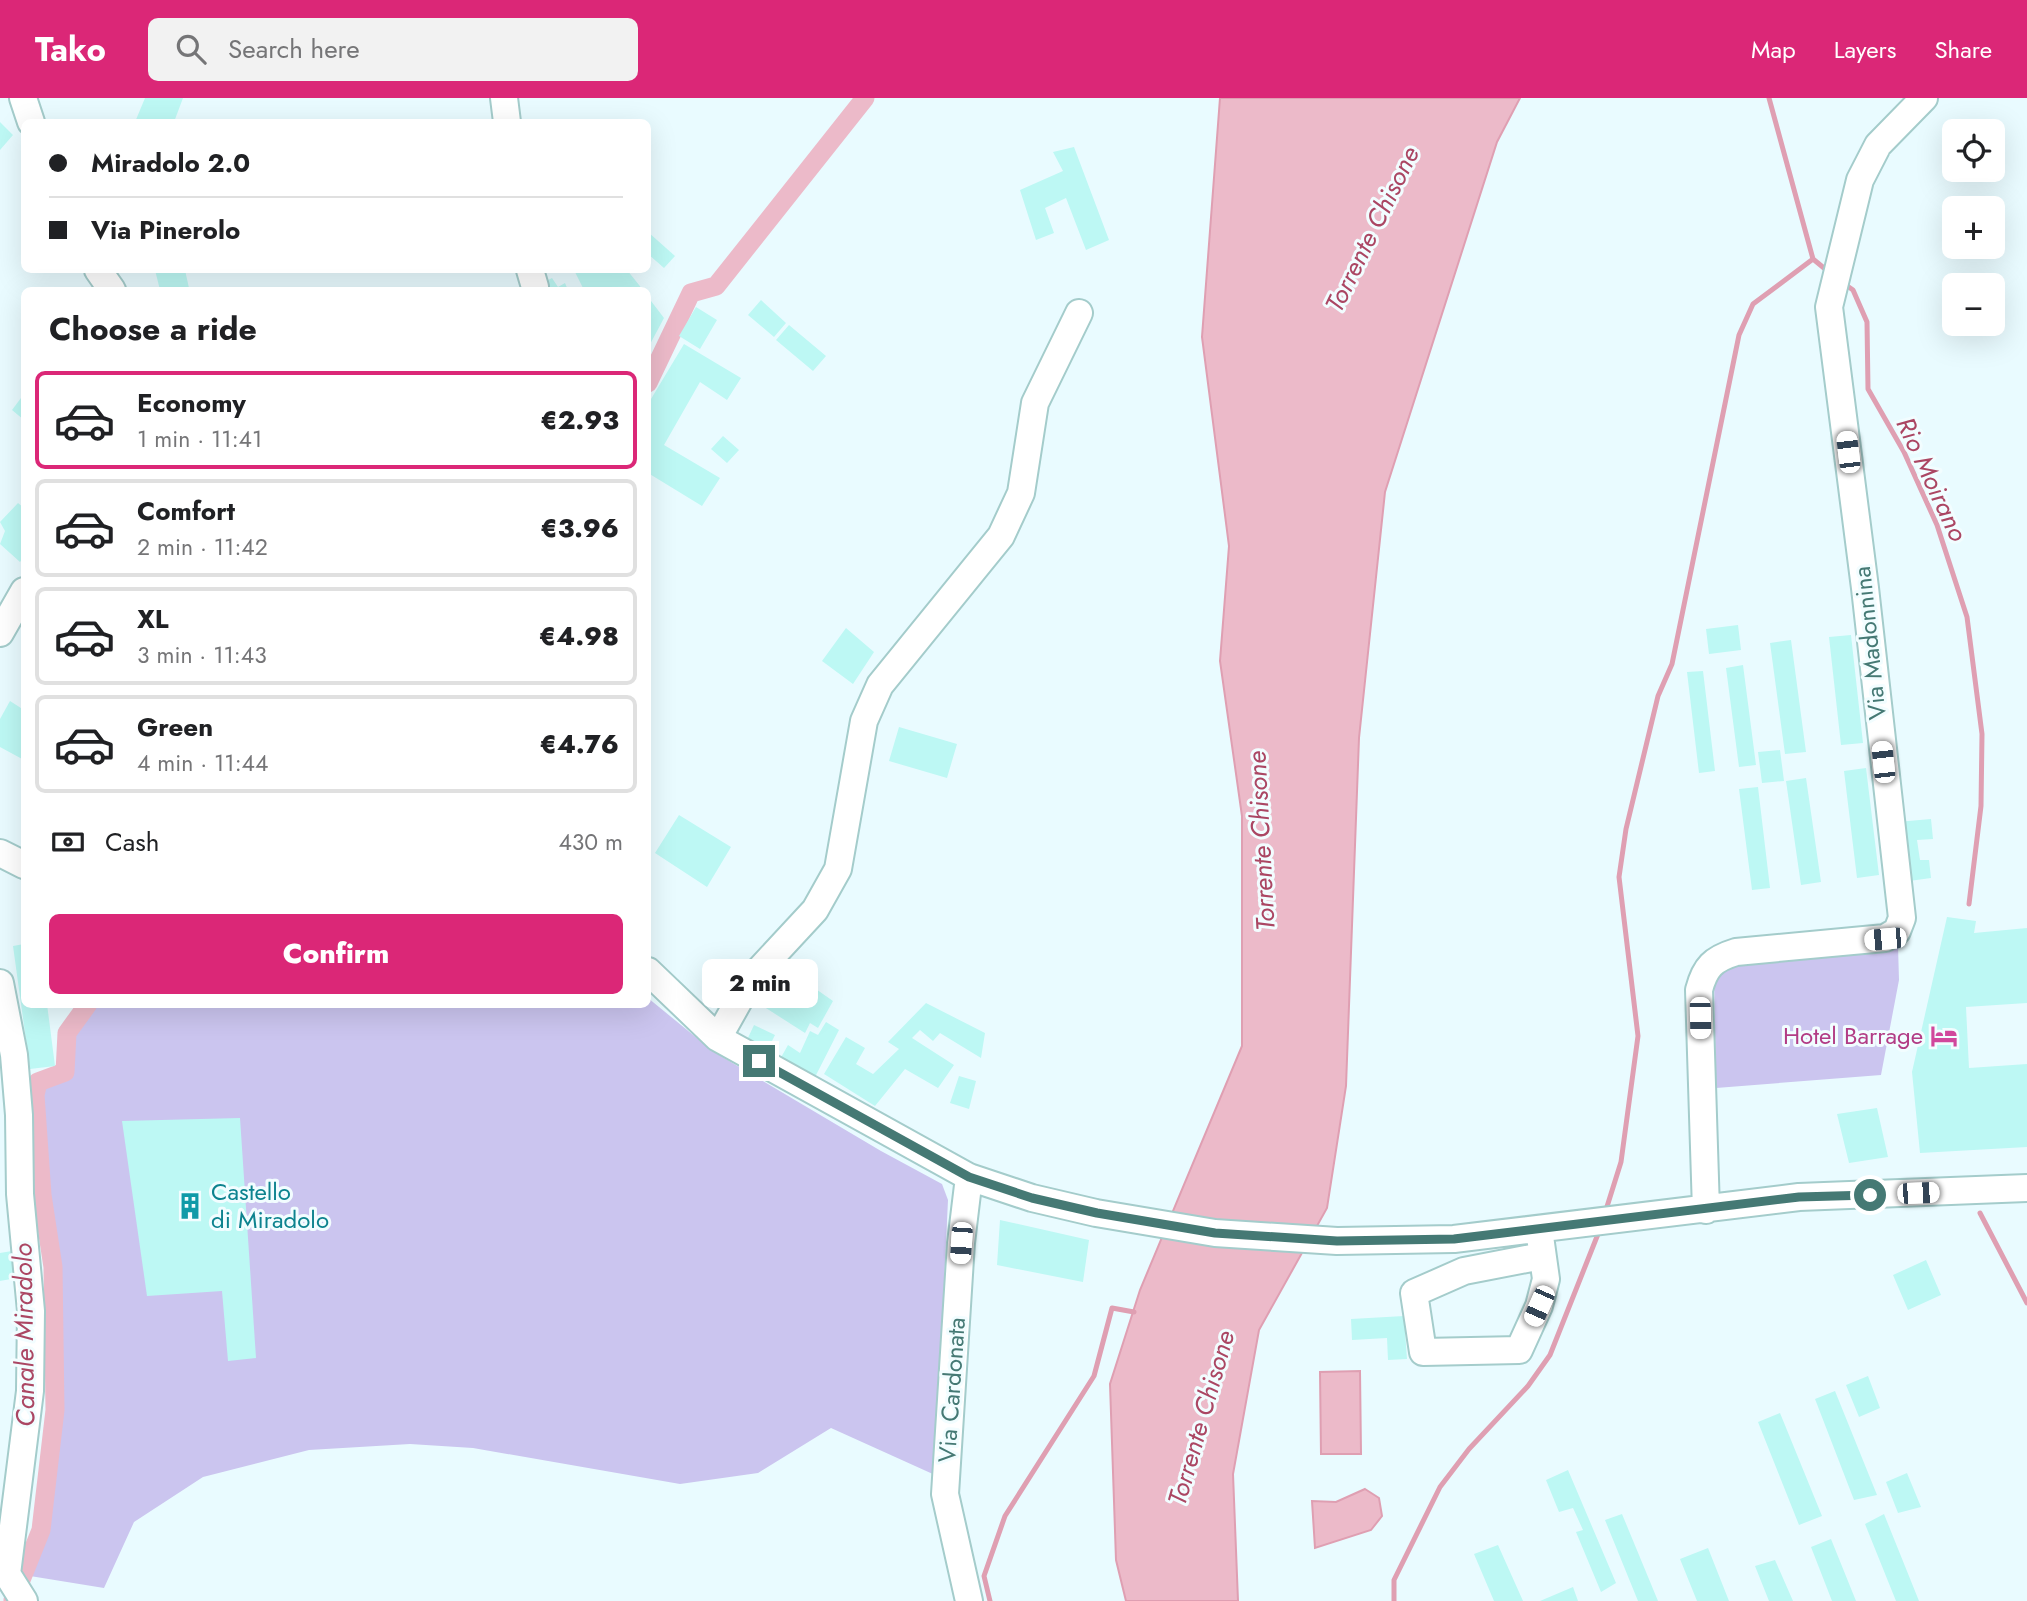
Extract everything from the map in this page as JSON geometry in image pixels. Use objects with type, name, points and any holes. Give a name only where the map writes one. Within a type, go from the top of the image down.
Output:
[{"type":"street","points":[[23,98],[30,119]]},
{"type":"street","points":[[504,98],[507,119]]},
{"type":"street","name":"Via Madonnina","points":[[1706,1210],[1699,990],[1704,971],[1718,957],[1736,952],[1885,939],[1897,931],[1902,918],[1865,588],[1829,307],[1860,180],[1878,145],[1924,98]]},
{"type":"street","points":[[718,1038],[751,979],[815,910],[838,869],[864,721],[880,685],[1000,536],[1021,493],[1035,403],[1079,313]]},
{"type":"street","points":[[0,633],[21,596]]},
{"type":"street","points":[[0,853],[21,864]]},
{"type":"street","points":[[651,974],[718,1038],[969,1177],[1032,1198],[1097,1213],[1215,1233],[1337,1241],[1454,1239],[1799,1197],[2027,1188]]},
{"type":"street","points":[[0,983],[14,1055],[19,1115],[20,1194],[31,1311],[30,1391],[7,1574],[24,1601]]},
{"type":"street","name":"Via Cardonata","points":[[969,1177],[961,1243],[945,1494],[969,1601]]},
{"type":"street","points":[[1542,1256],[1464,1271],[1414,1293],[1423,1352],[1519,1350],[1539,1306],[1546,1279],[1542,1256],[1550,1228]]},
{"type":"shaded area","points":[[1898,946],[1899,980],[1881,1075],[1716,1088],[1714,978],[1723,966]]},
{"type":"shaded area","name":"Castello di Miradolo","points":[[651,1000],[714,1052],[942,1184],[948,1200],[935,1475],[831,1428],[758,1473],[680,1484],[473,1448],[410,1444],[309,1450],[203,1477],[134,1522],[104,1588],[30,1576],[50,1398],[49,1275],[40,1090],[92,1008],[651,1008]]},
{"type":"water","name":"Torrente Chisone","points":[[1220,98],[1520,98],[1497,142],[1385,492],[1359,738],[1346,1086],[1327,1208],[1259,1330],[1233,1474],[1238,1601],[1126,1601],[1116,1560],[1110,1384],[1140,1290],[1242,1046],[1242,816],[1220,661],[1229,546],[1202,337]]},
{"type":"water","points":[[1360,1371],[1361,1454],[1321,1454],[1320,1372]]},
{"type":"water","points":[[1365,1489],[1379,1498],[1382,1516],[1371,1530],[1315,1548],[1312,1501],[1336,1502]]},
{"type":"building","points":[[145,98],[183,98],[175,119],[136,119]]},
{"type":"building","points":[[0,122],[13,135],[0,150]]},
{"type":"building","points":[[1074,147],[1109,240],[1086,250],[1066,198],[1045,208],[1054,233],[1036,240],[1020,190],[1063,171],[1053,152]]},
{"type":"building","points":[[651,235],[675,256],[664,268],[651,257]]},
{"type":"building","points":[[156,273],[186,273],[189,287],[159,287]]},
{"type":"building","points":[[576,273],[629,273],[641,287],[582,287]]},
{"type":"building","points":[[552,278],[558,287],[534,287]]},
{"type":"building","points":[[761,300],[786,323],[774,337],[748,315]]},
{"type":"building","points":[[651,301],[664,318],[651,342]]},
{"type":"building","points":[[696,307],[717,320],[700,349],[679,336]]},
{"type":"building","points":[[789,325],[826,356],[813,371],[776,340]]},
{"type":"building","points":[[684,344],[741,378],[727,400],[700,382],[664,445],[720,478],[702,506],[651,475],[651,399]]},
{"type":"building","points":[[21,398],[21,418],[12,410]]},
{"type":"building","points":[[723,436],[739,450],[727,463],[711,449]]},
{"type":"building","points":[[18,503],[21,506],[20,562],[0,544],[5,531],[0,522]]},
{"type":"building","points":[[1738,625],[1741,650],[1709,654],[1706,629]]},
{"type":"building","points":[[846,628],[874,652],[853,684],[822,661]]},
{"type":"building","points":[[1851,635],[1863,743],[1841,745],[1829,637]]},
{"type":"building","points":[[1791,640],[1806,752],[1785,754],[1770,643]]},
{"type":"building","points":[[1743,665],[1756,765],[1739,767],[1726,668]]},
{"type":"building","points":[[1703,671],[1715,771],[1699,773],[1687,672]]},
{"type":"building","points":[[10,701],[21,708],[21,758],[0,747],[0,719]]},
{"type":"building","points":[[899,727],[957,744],[947,778],[889,761]]},
{"type":"building","points":[[1780,750],[1784,781],[1762,783],[1758,752]]},
{"type":"building","points":[[1866,768],[1879,875],[1857,878],[1844,771]]},
{"type":"building","points":[[1806,778],[1821,882],[1801,885],[1786,781]]},
{"type":"building","points":[[1758,787],[1770,888],[1752,890],[1739,789]]},
{"type":"building","points":[[679,815],[731,847],[707,887],[655,853]]},
{"type":"building","points":[[1931,819],[1933,839],[1917,840],[1920,860],[1929,860],[1931,878],[1902,882],[1897,822]]},
{"type":"building","name":"Hotel Barrage","points":[[1947,917],[1976,921],[1974,933],[2027,928],[2027,1003],[1966,1007],[1969,1068],[2027,1064],[2027,1147],[1920,1153],[1912,1072]]},
{"type":"building","points":[[21,945],[21,1004],[13,946]]},
{"type":"building","points":[[765,967],[808,995],[813,987],[833,1001],[818,1028],[810,1023],[805,1033],[747,996]]},
{"type":"building","points":[[926,1003],[985,1033],[981,1058],[940,1033],[933,1041],[920,1030],[912,1038],[954,1065],[938,1088],[905,1069],[875,1106],[824,1074],[846,1037],[865,1048],[856,1064],[873,1074],[899,1049],[888,1042]]},
{"type":"building","points":[[22,1008],[48,1008],[55,1066],[30,1069]]},
{"type":"building","points":[[826,1022],[839,1030],[813,1081],[779,1061],[788,1045],[800,1053],[810,1031],[818,1035]]},
{"type":"building","points":[[754,1025],[775,1035],[767,1051],[747,1040]]},
{"type":"building","points":[[959,1076],[976,1081],[969,1109],[950,1103]]},
{"type":"building","points":[[1877,1108],[1888,1157],[1849,1163],[1837,1114]]},
{"type":"building","name":"Castello di Miradolo","points":[[240,1118],[256,1358],[228,1361],[222,1291],[147,1296],[122,1121]]},
{"type":"building","points":[[1000,1220],[1089,1240],[1083,1282],[997,1265]]},
{"type":"building","points":[[12,1251],[16,1278],[0,1281],[0,1253]]},
{"type":"building","points":[[1926,1260],[1941,1295],[1908,1310],[1893,1275]]},
{"type":"building","points":[[1404,1316],[1407,1359],[1388,1360],[1387,1338],[1352,1340],[1351,1319]]},
{"type":"building","points":[[1868,1376],[1880,1408],[1859,1417],[1846,1385]]},
{"type":"building","points":[[1835,1391],[1877,1495],[1854,1500],[1815,1399]]},
{"type":"building","points":[[1780,1413],[1822,1516],[1799,1525],[1758,1422]]},
{"type":"building","points":[[1568,1470],[1616,1583],[1601,1592],[1576,1532],[1583,1530],[1573,1508],[1559,1512],[1546,1480]]},
{"type":"building","points":[[1907,1473],[1921,1507],[1898,1513],[1886,1482]]},
{"type":"building","points":[[1622,1514],[1658,1601],[1638,1601],[1605,1520]]},
{"type":"building","points":[[1884,1514],[1919,1601],[1896,1601],[1865,1524]]},
{"type":"building","points":[[1831,1539],[1856,1601],[1832,1601],[1811,1547]]},
{"type":"building","points":[[1498,1545],[1523,1601],[1494,1601],[1474,1554]]},
{"type":"building","points":[[1708,1548],[1729,1601],[1697,1601],[1680,1559]]},
{"type":"building","points":[[1775,1560],[1793,1601],[1769,1601],[1755,1566]]},
{"type":"building","points":[[1573,1587],[1578,1601],[1540,1601]]},
{"type":"waterway","name":"Canale Miradolo","points":[[651,377],[691,293],[716,286],[865,98]]},
{"type":"waterway","name":"Rio Moirano","points":[[1769,98],[1813,259],[1830,273]]},
{"type":"waterway","points":[[1605,1213],[1621,1162],[1638,1036],[1619,877],[1626,829],[1658,696],[1672,664],[1739,335],[1753,304],[1813,259]]},
{"type":"waterway","name":"Rio Moirano","points":[[1843,283],[1853,290],[1867,322],[1868,389],[1904,452],[1937,525],[1967,617],[1982,734],[1981,806],[1969,904]]},
{"type":"waterway","name":"Canale Miradolo","points":[[13,1600],[41,1530],[55,1410],[53,1267],[42,1195],[35,1095],[38,1082],[65,1072],[67,1033],[85,1008]]},
{"type":"waterway","name":"Rio Moirano","points":[[1980,1213],[2027,1303]]},
{"type":"waterway","points":[[1394,1601],[1394,1580],[1440,1487],[1469,1449],[1528,1386],[1550,1355],[1600,1229]]},
{"type":"waterway","points":[[990,1601],[984,1576],[1005,1516],[1094,1376],[1112,1308],[1134,1312]]},
{"type":"place","name":"Hotel Barrage","points":[[1944,1036]]},
{"type":"place","name":"Castello di Miradolo","points":[[190,1206]]},
{"type":"route","points":[[759,1061],[969,1177],[1032,1198],[1097,1213],[1215,1233],[1337,1241],[1454,1239],[1799,1197],[1870,1195]]}]
